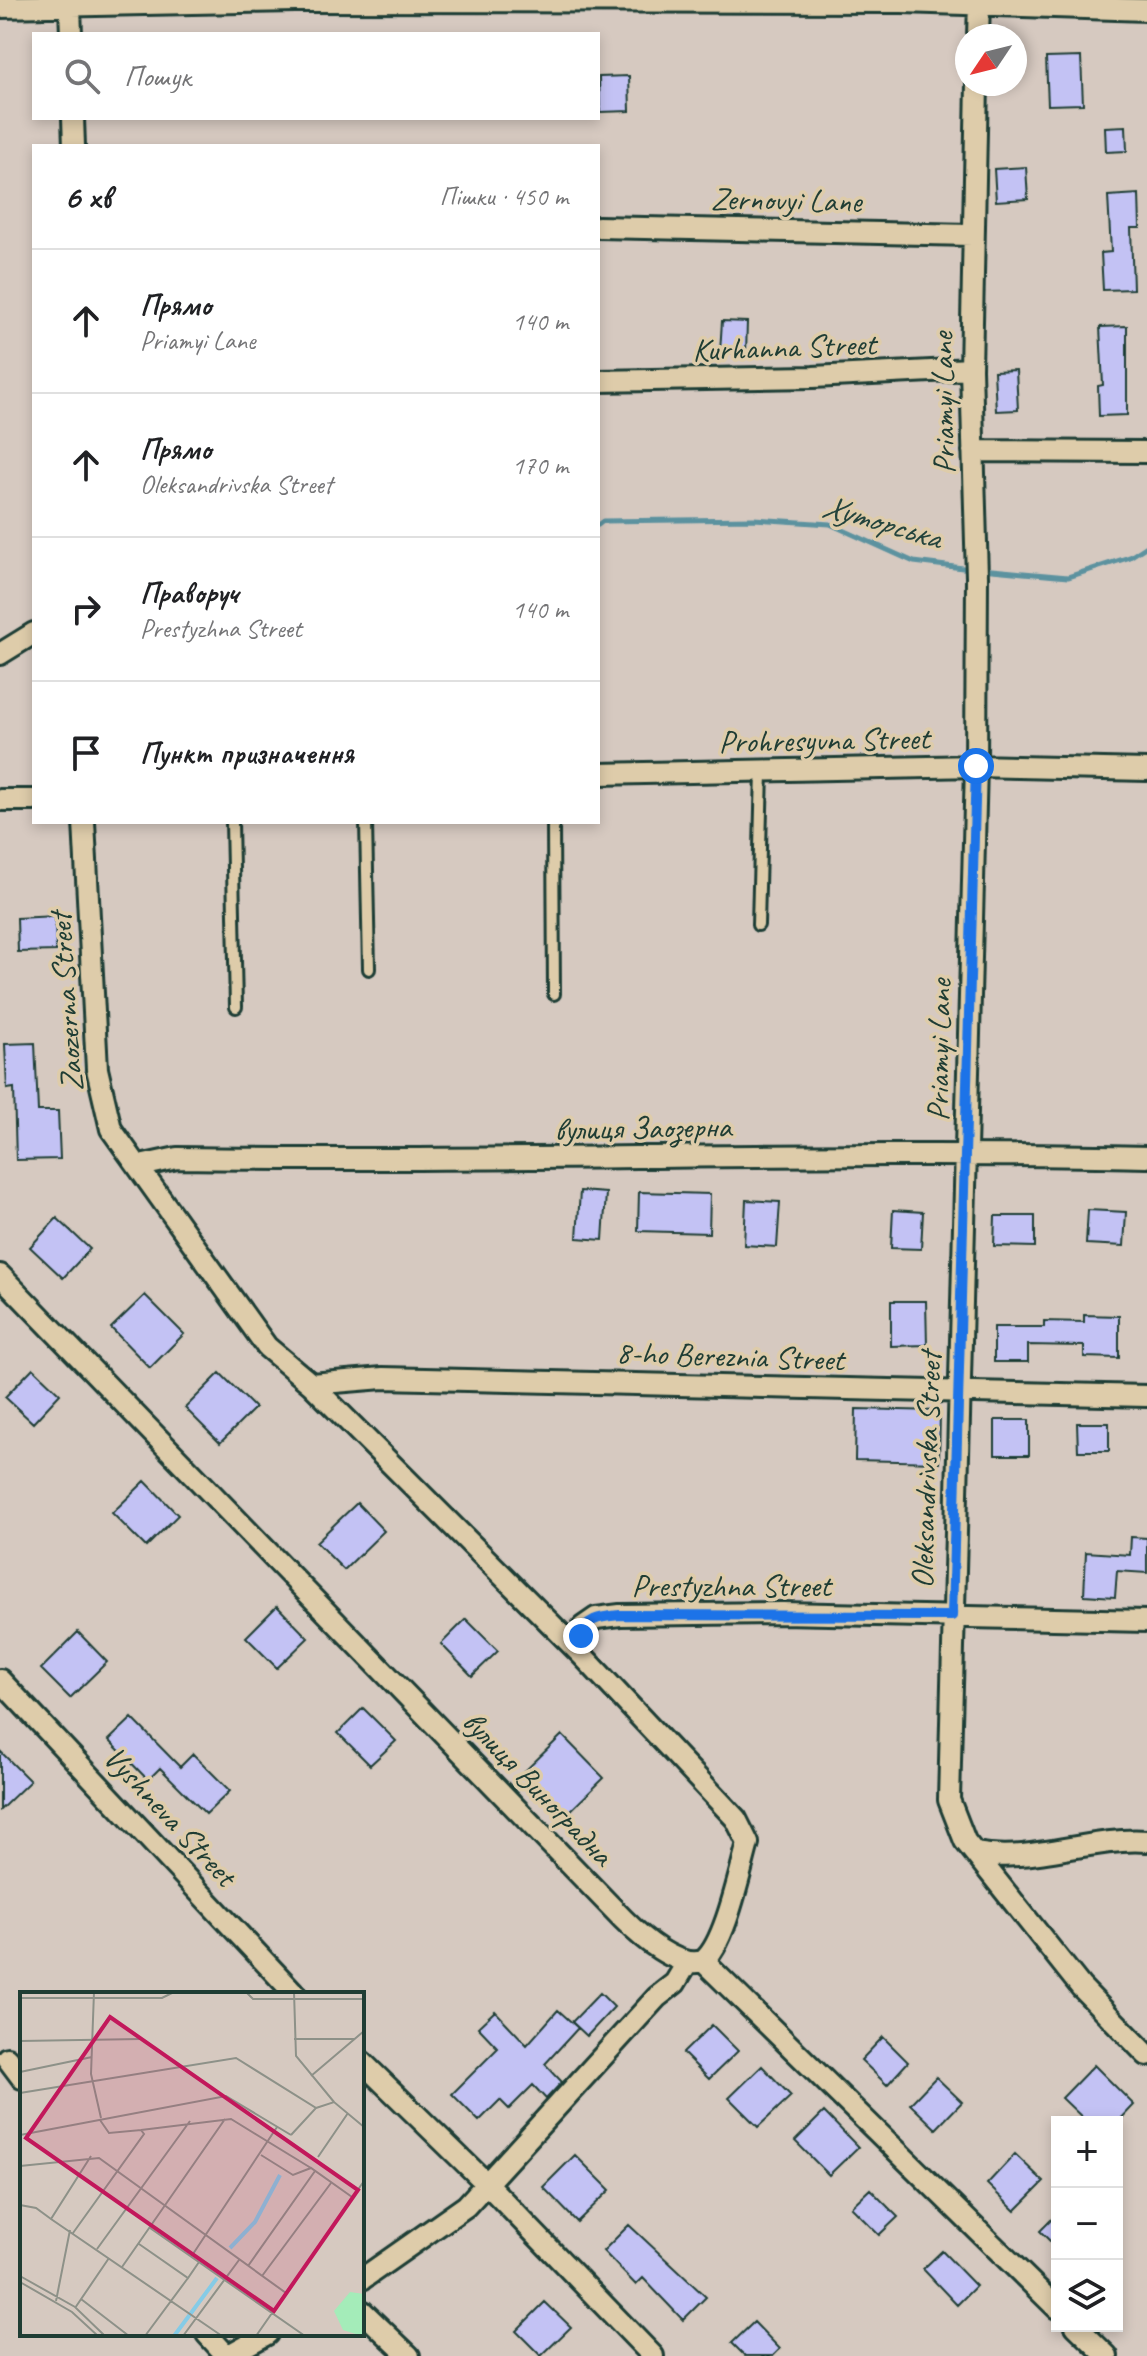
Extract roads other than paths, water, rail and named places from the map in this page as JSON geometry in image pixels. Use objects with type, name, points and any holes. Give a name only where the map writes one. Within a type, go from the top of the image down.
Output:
[{"type":"street","points":[[0,7],[70,8],[295,0],[902,1],[1147,10]]},
{"type":"street","points":[[978,24],[979,3]]},
{"type":"street","points":[[70,8],[71,32]]},
{"type":"street","name":"Priamyi Lane","points":[[967,1153],[976,766],[977,568],[971,369],[977,96]]},
{"type":"street","points":[[73,120],[74,144]]},
{"type":"street","name":"Zernovyi Lane","points":[[600,227],[972,235]]},
{"type":"street","name":"Kurhanna Street","points":[[600,381],[798,378],[971,369]]},
{"type":"street","points":[[973,451],[1147,452]]},
{"type":"street","points":[[0,654],[32,634]]},
{"type":"street","name":"Prohresyvna Street","points":[[600,774],[976,766],[1147,770]]},
{"type":"street","points":[[0,800],[32,800]]},
{"type":"street","name":"Zaozerna Street","points":[[84,824],[101,1099],[111,1129],[140,1166],[217,1282],[267,1347],[311,1384],[582,1655]]},
{"type":"street","name":"вулиця Заозерна","points":[[140,1166],[177,1158],[545,1160],[967,1153],[1147,1157]]},
{"type":"street","name":"Oleksandrivska Street","points":[[967,1153],[949,1800],[965,1841],[1081,1987],[1147,2055]]},
{"type":"street","name":"вулиця Виноградна","points":[[0,1275],[638,1934],[695,1962],[1051,2302]]},
{"type":"street","name":"8-ho Bereznia Street","points":[[311,1384],[383,1378],[1147,1396]]},
{"type":"street","name":"Prestyzhna Street","points":[[582,1655],[583,1627],[596,1618],[620,1615],[952,1616],[1147,1621]]},
{"type":"street","points":[[364,2278],[446,2222],[487,2184],[607,2051],[695,1962],[713,1950],[723,1925],[748,1843],[745,1833],[736,1819],[582,1655]]},
{"type":"street","name":"Vyshneva Street","points":[[0,1680],[293,1992]]},
{"type":"street","points":[[975,1853],[1021,1856],[1110,1841],[1147,1841]]},
{"type":"street","points":[[7,2058],[20,2075]]},
{"type":"street","points":[[364,2064],[487,2184],[653,2356]]},
{"type":"street","points":[[364,2313],[409,2356]]},
{"type":"street","points":[[1082,2332],[1107,2356]]},
{"type":"street","points":[[209,2336],[227,2356],[263,2336]]},
{"type":"lane","points":[[758,925],[762,771]]},
{"type":"lane","points":[[232,824],[236,1007]]},
{"type":"lane","points":[[366,824],[369,969]]},
{"type":"lane","points":[[553,824],[554,994]]},
{"type":"waterway","name":"Хуторська","points":[[600,523],[754,519],[830,524],[914,562],[971,569]]},
{"type":"waterway","name":"Хуторська","points":[[981,569],[1068,577],[1130,557],[1147,546]]}]
